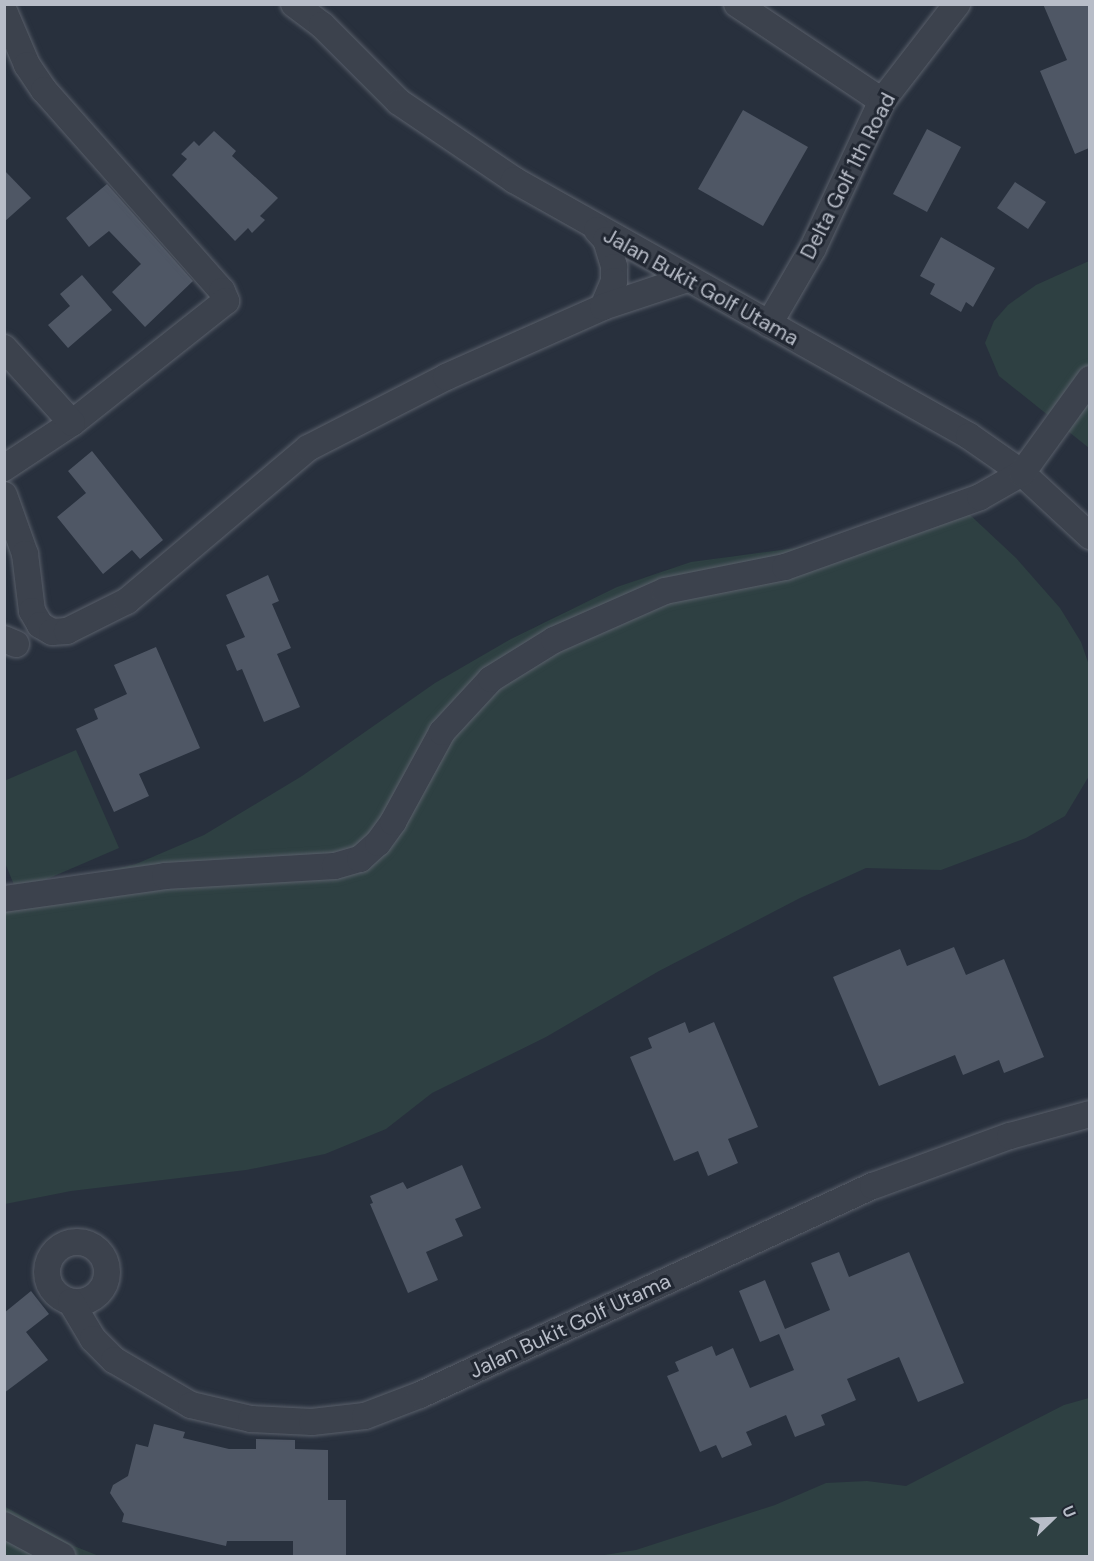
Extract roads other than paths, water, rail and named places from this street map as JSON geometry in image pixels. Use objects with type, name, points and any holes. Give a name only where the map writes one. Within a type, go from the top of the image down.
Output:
[{"type":"street","name":"Jalan Bukit Golf Utama","points":[[294,4],[319,15],[399,102],[514,180],[597,230],[969,436],[1022,473],[1089,536]]},
{"type":"street","points":[[737,4],[882,101]]},
{"type":"street","name":"Delta Golf 1th Road","points":[[769,324],[813,248],[882,101],[957,4]]},
{"type":"street","points":[[4,11],[27,65],[44,90],[222,291],[226,302],[72,423],[4,468]]},
{"type":"street","points":[[597,230],[606,240],[614,267],[614,281],[603,307]]},
{"type":"street","points":[[4,495],[25,554],[32,611],[40,625],[52,632],[67,631],[127,601],[308,448],[446,377],[603,307],[687,279]]},
{"type":"street","points":[[4,348],[72,423]]},
{"type":"street","points":[[4,899],[165,876],[335,866],[360,859],[378,843],[393,822],[442,732],[491,680],[554,640],[665,591],[785,567],[838,551],[960,506],[1022,473],[1089,379]]},
{"type":"street","name":"Jalan Bukit Golf Utama","points":[[71,1302],[93,1339],[114,1360],[191,1405],[251,1419],[312,1422],[366,1416],[420,1395],[873,1186],[1010,1136],[1089,1114]]},
{"type":"street","points":[[4,1525],[62,1557]]}]
